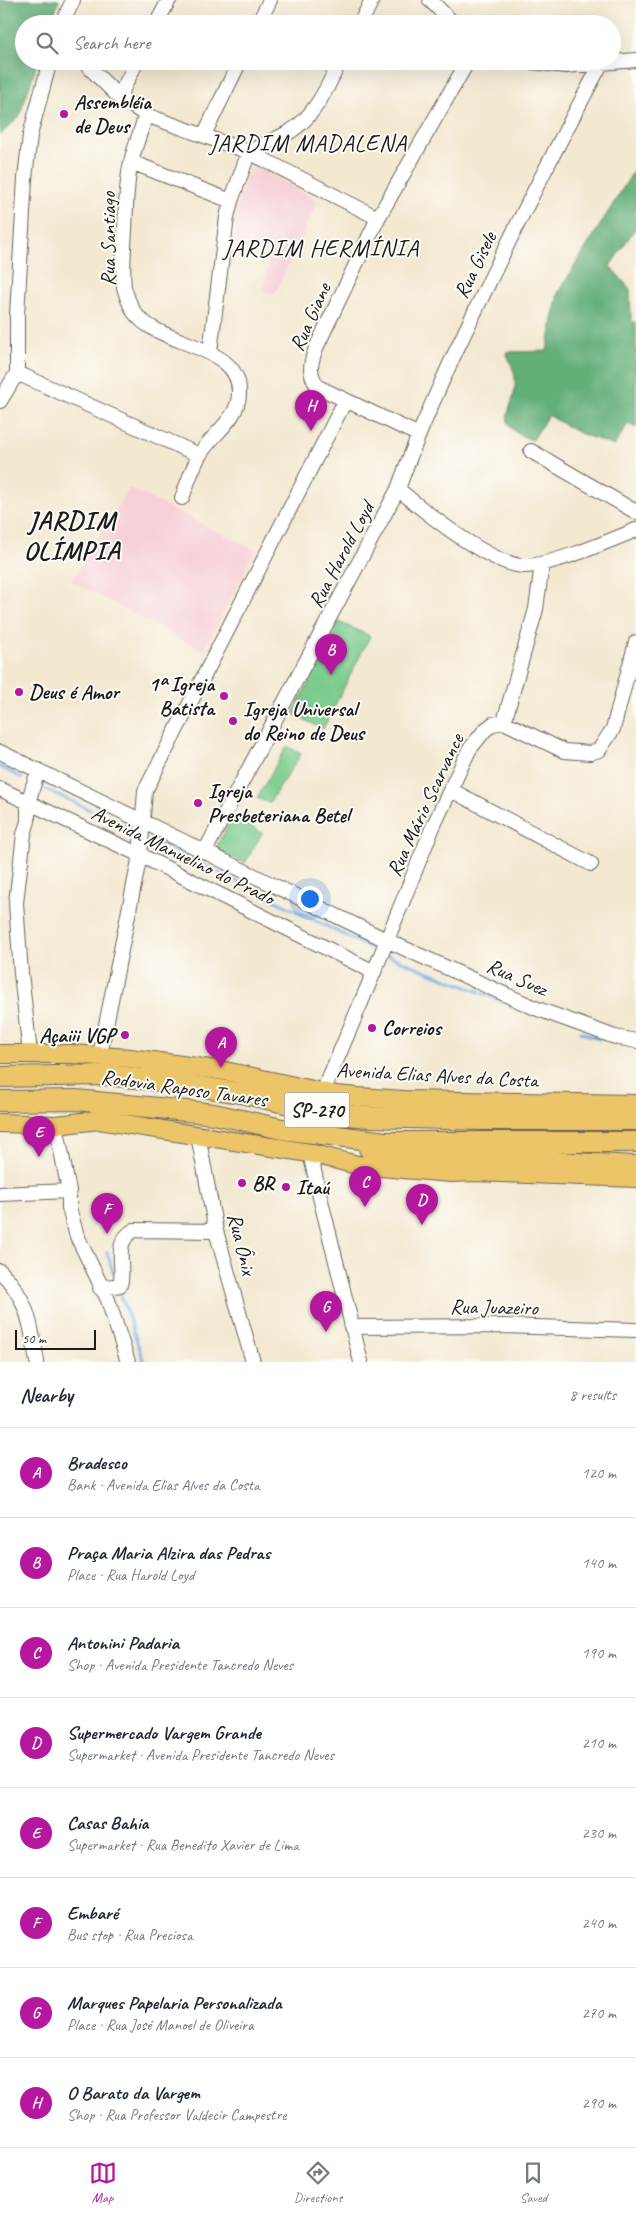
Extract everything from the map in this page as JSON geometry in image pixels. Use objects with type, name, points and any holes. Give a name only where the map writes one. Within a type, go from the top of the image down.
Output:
[{"type":"highway","name":"Rodovia Raposo Tavares","points":[[0,1077],[107,1075],[172,1082],[244,1094],[334,1114],[370,1117],[483,1120],[636,1120]]},
{"type":"highway","name":"Rodovia Raposo Tavares","points":[[0,1101],[76,1100],[214,1114],[282,1129],[385,1142],[636,1142]]},
{"type":"main road","name":"Avenida Elias Alves da Costa","points":[[0,1054],[100,1055],[216,1070],[323,1092],[404,1100],[636,1104]]},
{"type":"main road","points":[[0,1123],[56,1125],[99,1120],[310,1153],[357,1165],[442,1172],[636,1178]]},
{"type":"main road","points":[[282,1129],[318,1140],[395,1152],[636,1165]]},
{"type":"street","points":[[66,15],[73,0]]},
{"type":"street","points":[[161,15],[169,0]]},
{"type":"street","points":[[262,15],[270,0]]},
{"type":"street","points":[[364,15],[372,0]]},
{"type":"street","points":[[430,0],[445,15]]},
{"type":"street","points":[[621,62],[636,60]]},
{"type":"street","points":[[0,401],[17,373],[25,178],[30,135],[48,70]]},
{"type":"street","points":[[93,70],[119,97],[146,115],[248,152],[378,218]]},
{"type":"street","points":[[119,97],[132,70]]},
{"type":"street","points":[[204,135],[236,70]]},
{"type":"street","points":[[210,352],[230,201],[248,152],[292,130],[304,120],[315,107],[335,70]]},
{"type":"street","name":"Rua Giane","points":[[417,434],[318,387],[312,378],[310,368],[316,348],[378,218],[463,70]]},
{"type":"street","name":"Rua Gisele","points":[[398,489],[417,434],[531,195],[598,70]]},
{"type":"street","name":"Rua Santiago","points":[[146,115],[131,162],[126,199],[124,273],[128,301],[135,313],[148,325],[166,336],[210,352],[232,369],[238,381],[240,392],[232,416],[199,455],[182,498]]},
{"type":"street","points":[[131,162],[230,201]]},
{"type":"street","points":[[17,373],[199,455]]},
{"type":"street","points":[[100,1055],[140,855],[145,791],[345,401]]},
{"type":"street","points":[[531,451],[636,512]]},
{"type":"street","points":[[398,489],[424,511],[505,562],[523,566],[542,564],[636,530]]},
{"type":"street","name":"Rua Harold Loyd","points":[[206,850],[398,489]]},
{"type":"street","points":[[542,564],[540,593],[504,722],[564,752],[590,753],[599,750],[613,729],[636,642]]},
{"type":"street","name":"Rua Mário Scarvance","points":[[323,1092],[432,830],[469,750],[485,730],[493,724],[504,722]]},
{"type":"street","name":"Avenida Manuelino do Prado","points":[[0,752],[142,822],[206,850],[386,940]]},
{"type":"street","points":[[30,1054],[21,973],[16,902],[24,834],[28,820],[28,802],[38,770]]},
{"type":"street","name":"Avenida Manuelino do Prado","points":[[0,789],[140,855],[374,972]]},
{"type":"street","points":[[451,790],[591,864]]},
{"type":"street","name":"Rua Suez","points":[[386,940],[535,1008],[606,1034],[636,1041]]},
{"type":"street","points":[[56,1125],[69,1191],[69,1208],[77,1236],[111,1309],[128,1362]]},
{"type":"street","name":"Rua Ônix","points":[[198,1135],[216,1231],[253,1362]]},
{"type":"street","points":[[310,1153],[361,1362]]},
{"type":"street","points":[[0,1194],[69,1191]]},
{"type":"street","points":[[100,1288],[120,1285],[122,1277],[119,1257],[122,1240],[134,1230],[216,1231]]},
{"type":"street","points":[[0,1271],[15,1287],[28,1314],[37,1362]]},
{"type":"street","name":"Rua Juazeiro","points":[[351,1327],[502,1326],[636,1330]]},
{"type":"shaded area","points":[[258,167],[318,201],[274,295],[263,292],[270,252],[230,248],[235,211],[246,177],[253,168]]},
{"type":"shaded area","points":[[129,488],[256,550],[204,651],[71,581]]},
{"type":"green space","points":[[0,0],[59,0],[54,15],[15,15],[15,70],[35,70],[19,117],[0,135]]},
{"type":"green space","points":[[636,167],[636,227],[610,266],[630,289],[631,320],[636,324],[636,428],[628,424],[614,446],[577,432],[548,415],[533,440],[519,434],[511,428],[508,422],[515,389],[515,378],[506,352],[547,351],[558,293]]},
{"type":"green space","points":[[339,622],[370,636],[323,729],[293,714]]},
{"type":"green space","points":[[287,746],[301,754],[269,803],[257,798]]},
{"type":"green space","points":[[233,816],[262,833],[245,863],[215,849]]},
{"type":"waterway","points":[[0,767],[22,778]]},
{"type":"waterway","points":[[45,789],[131,829]]},
{"type":"waterway","points":[[152,839],[378,952]]},
{"type":"waterway","points":[[386,955],[515,1006]]},
{"type":"waterway","points":[[581,1032],[599,1039]]},
{"type":"waterway","points":[[107,1252],[113,1272]]},
{"type":"waterway","points":[[121,1295],[144,1362]]},
{"type":"place","name":"Assembléia de Deus","points":[[64,114]]},
{"type":"place","name":"O Barato da Vargem","points":[[311,431]]},
{"type":"place","name":"Praça Maria Alzira das Pedras","points":[[331,675]]},
{"type":"place","name":"Deus é Amor","points":[[19,692]]},
{"type":"place","name":"1ª Igreja Batista","points":[[224,696]]},
{"type":"place","name":"Igreja Universal do Reino de Deus","points":[[233,721]]},
{"type":"place","name":"Igreja Presbeteriana Betel","points":[[198,803]]},
{"type":"place","name":"Correios","points":[[372,1028]]},
{"type":"place","name":"Açaiii VGP","points":[[125,1035]]},
{"type":"place","name":"Bradesco","points":[[221,1068]]},
{"type":"place","name":"Casas Bahia","points":[[39,1157]]},
{"type":"place","name":"BR","points":[[242,1183]]},
{"type":"place","name":"Itaú","points":[[286,1187]]},
{"type":"place","name":"Antonini Padaria","points":[[365,1207]]},
{"type":"place","name":"Supermercado Vargem Grande","points":[[422,1225]]},
{"type":"place","name":"Embaré","points":[[107,1234]]},
{"type":"place","name":"Marques Papelaria Personalizada","points":[[326,1332]]},
{"type":"district","name":"JARDIM MADALENA","points":[[308,143]]},
{"type":"district","name":"JARDIM HERMÍNIA","points":[[321,248]]},
{"type":"district","name":"JARDIM OLÍMPIA","points":[[72,535]]}]
